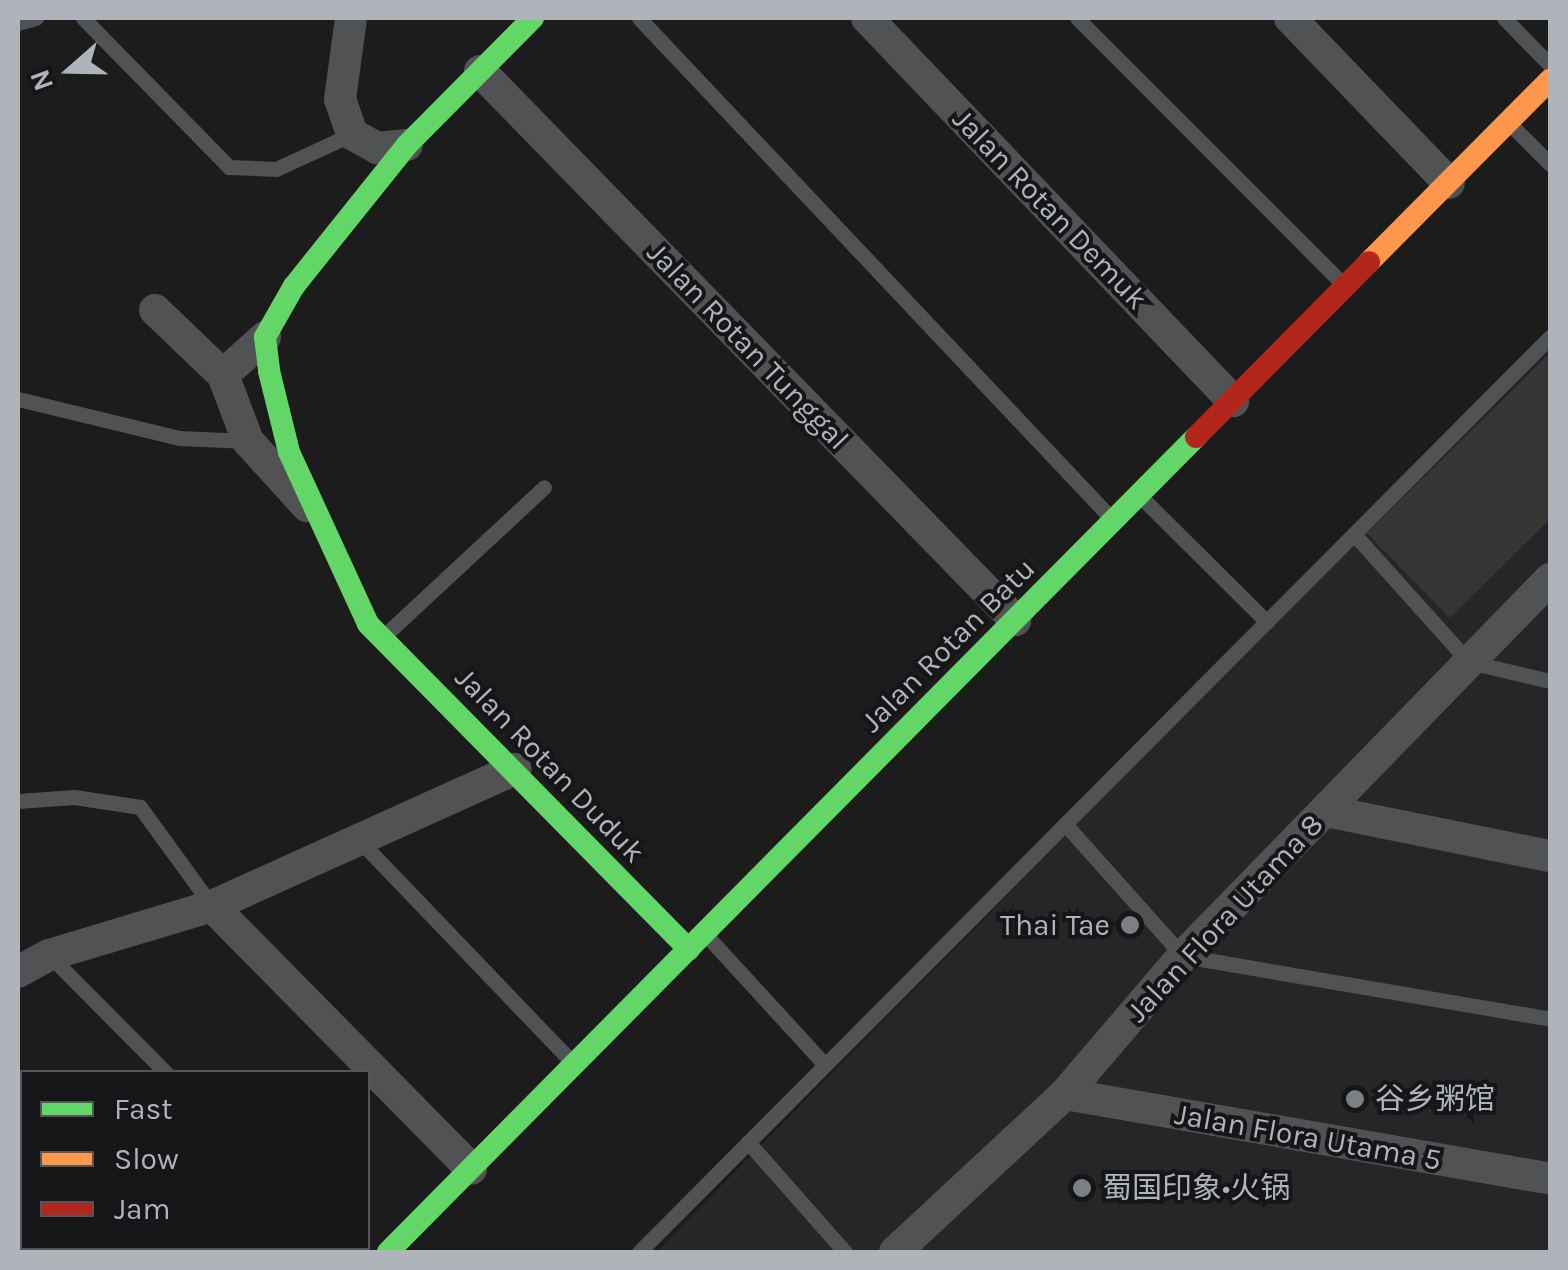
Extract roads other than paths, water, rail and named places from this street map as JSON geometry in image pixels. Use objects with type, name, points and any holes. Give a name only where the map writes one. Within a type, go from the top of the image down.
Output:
[{"type":"street","points":[[351,18],[340,100],[352,134],[377,148],[407,145]]},
{"type":"street","points":[[223,375],[265,337],[294,286],[407,145],[533,18]]},
{"type":"street","name":"Jalan Rotan Demuk","points":[[867,18],[1232,400]]},
{"type":"street","points":[[1290,18],[1449,183]]},
{"type":"street","name":"Jalan Rotan Tunggal","points":[[480,71],[1015,620]]},
{"type":"street","name":"Jalan Rotan Batu","points":[[388,1252],[1550,80]]},
{"type":"street","points":[[155,310],[223,375],[248,442],[320,526]]},
{"type":"street","name":"Jalan Rotan Duduk","points":[[265,337],[289,452],[320,526],[375,631],[697,942]]},
{"type":"street","name":"Jalan Flora Utama 8","points":[[895,1252],[1064,1094],[1183,956],[1550,579]]},
{"type":"street","points":[[18,972],[49,955],[212,906],[515,769]]},
{"type":"street","points":[[1326,810],[1550,856]]},
{"type":"street","points":[[212,906],[471,1169]]},
{"type":"street","name":"Jalan Flora Utama 5","points":[[1064,1094],[1550,1180]]},
{"type":"lane","points":[[18,23],[36,18]]},
{"type":"lane","points":[[82,18],[229,167],[276,169],[352,134]]},
{"type":"lane","points":[[639,18],[1114,521]]},
{"type":"lane","points":[[1077,18],[1346,286]]},
{"type":"lane","points":[[1504,18],[1550,64]]},
{"type":"lane","points":[[1508,123],[1550,164]]},
{"type":"lane","points":[[638,1252],[1550,337]]},
{"type":"lane","points":[[18,399],[179,438],[248,442]]},
{"type":"lane","points":[[375,631],[544,487]]},
{"type":"lane","points":[[1139,495],[1266,622]]},
{"type":"lane","points":[[1354,534],[1468,662],[1550,681]]},
{"type":"lane","points":[[18,801],[74,797],[140,807],[212,906]]},
{"type":"lane","points":[[1065,824],[1183,956],[1550,1018]]},
{"type":"lane","points":[[359,840],[574,1065]]},
{"type":"lane","points":[[697,942],[826,1065]]},
{"type":"lane","points":[[49,955],[163,1070]]},
{"type":"lane","points":[[748,1142],[846,1252]]},
{"type":"place","name":"Thai Tae","points":[[1130,925]]},
{"type":"place","name":"谷乡粥馆","points":[[1355,1099]]},
{"type":"place","name":"蜀国印象•火锅","points":[[1082,1188]]}]
